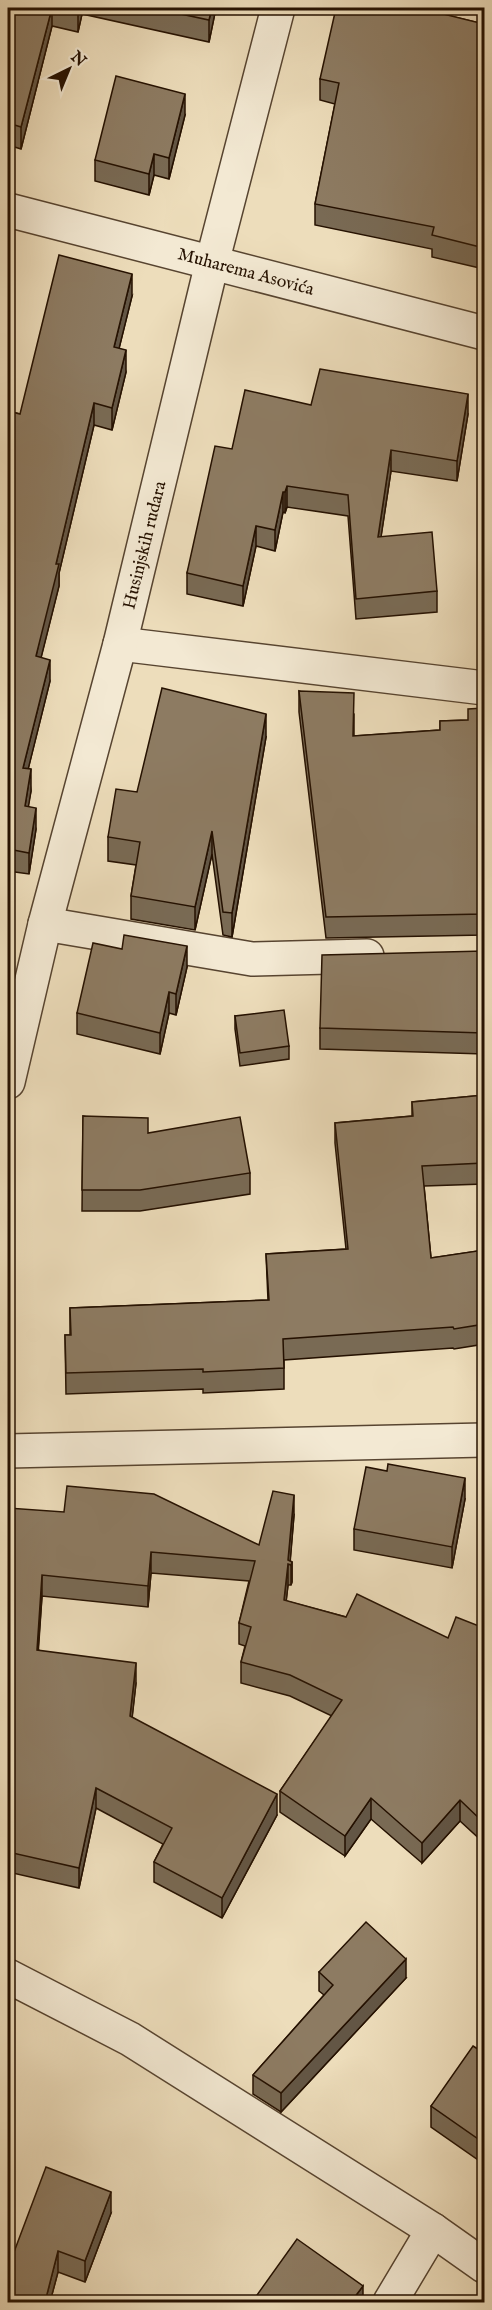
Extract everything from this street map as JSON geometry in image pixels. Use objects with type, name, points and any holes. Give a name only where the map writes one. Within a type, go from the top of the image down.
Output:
[{"type":"street","name":"Husinjskih rudara","points":[[8,1082],[45,924],[120,644],[212,262],[278,8]]},
{"type":"street","name":"Muharema Asovića","points":[[8,210],[484,333]]},
{"type":"street","points":[[120,644],[484,688]]},
{"type":"street","points":[[45,924],[252,959],[392,955]]},
{"type":"street","points":[[8,1451],[484,1440]]},
{"type":"street","points":[[8,1976],[130,2039],[433,2230],[484,2266]]},
{"type":"street","points":[[390,2302],[433,2230]]},
{"type":"building","points":[[8,8],[52,8],[21,127],[8,123]]},
{"type":"building","points":[[153,8],[212,8],[209,20]]},
{"type":"building","points":[[336,8],[436,8],[435,12],[484,24],[484,248],[432,235],[434,227],[315,204],[339,83],[320,79]]},
{"type":"building","points":[[116,76],[185,94],[169,158],[154,154],[149,174],[95,160]]},
{"type":"building","points":[[59,255],[132,274],[114,347],[126,350],[112,408],[94,403],[56,564],[59,564],[36,656],[50,660],[23,768],[31,769],[25,806],[36,808],[29,853],[8,849],[8,411],[20,414]]},
{"type":"building","points":[[320,369],[468,394],[457,461],[391,450],[378,537],[432,532],[437,591],[356,599],[348,495],[287,486],[283,492],[275,530],[256,526],[243,586],[187,573],[215,446],[232,449],[245,390],[311,405]]},
{"type":"building","points":[[162,688],[266,714],[232,913],[223,912],[212,831],[195,907],[131,896],[140,842],[108,837],[116,789],[137,792]]},
{"type":"building","points":[[299,691],[354,693],[353,736],[440,730],[440,721],[468,720],[468,709],[484,708],[484,914],[326,917]]},
{"type":"building","points":[[124,935],[187,946],[176,994],[169,992],[160,1033],[77,1013],[93,943],[122,949]]},
{"type":"building","points":[[484,951],[484,1033],[320,1028],[322,955]]},
{"type":"building","points":[[284,1010],[289,1046],[240,1053],[235,1016]]},
{"type":"building","points":[[484,1095],[484,1163],[422,1166],[431,1258],[484,1250],[484,1361],[480,1361],[479,1325],[454,1329],[453,1327],[283,1339],[284,1368],[203,1372],[203,1369],[66,1373],[65,1335],[71,1335],[70,1308],[269,1300],[266,1254],[348,1249],[335,1123],[413,1116],[412,1102]]},
{"type":"building","points":[[83,1116],[148,1118],[148,1133],[240,1117],[250,1173],[140,1190],[82,1190]]},
{"type":"building","points":[[388,1464],[465,1478],[452,1547],[354,1529],[366,1467],[387,1471]]},
{"type":"building","points":[[67,1486],[154,1494],[259,1545],[273,1491],[294,1495],[288,1560],[292,1562],[291,1565],[288,1564],[284,1600],[346,1617],[357,1594],[448,1638],[456,1617],[484,1628],[484,1823],[460,1800],[422,1843],[371,1798],[345,1836],[280,1791],[342,1700],[290,1675],[241,1662],[251,1627],[239,1623],[255,1561],[151,1552],[148,1586],[42,1575],[37,1650],[136,1663],[130,1716],[277,1794],[222,1898],[154,1862],[172,1828],[96,1788],[79,1868],[8,1852],[8,1508],[64,1512]]},
{"type":"building","points":[[366,1922],[406,1959],[281,2093],[253,2075],[333,1985],[319,1972]]},
{"type":"building","points":[[473,2046],[484,2053],[484,2143],[431,2106]]},
{"type":"building","points":[[46,2167],[111,2192],[85,2261],[58,2251],[45,2302],[8,2302],[8,2268]]},
{"type":"building","points":[[297,2239],[363,2286],[351,2302],[252,2302]]}]
